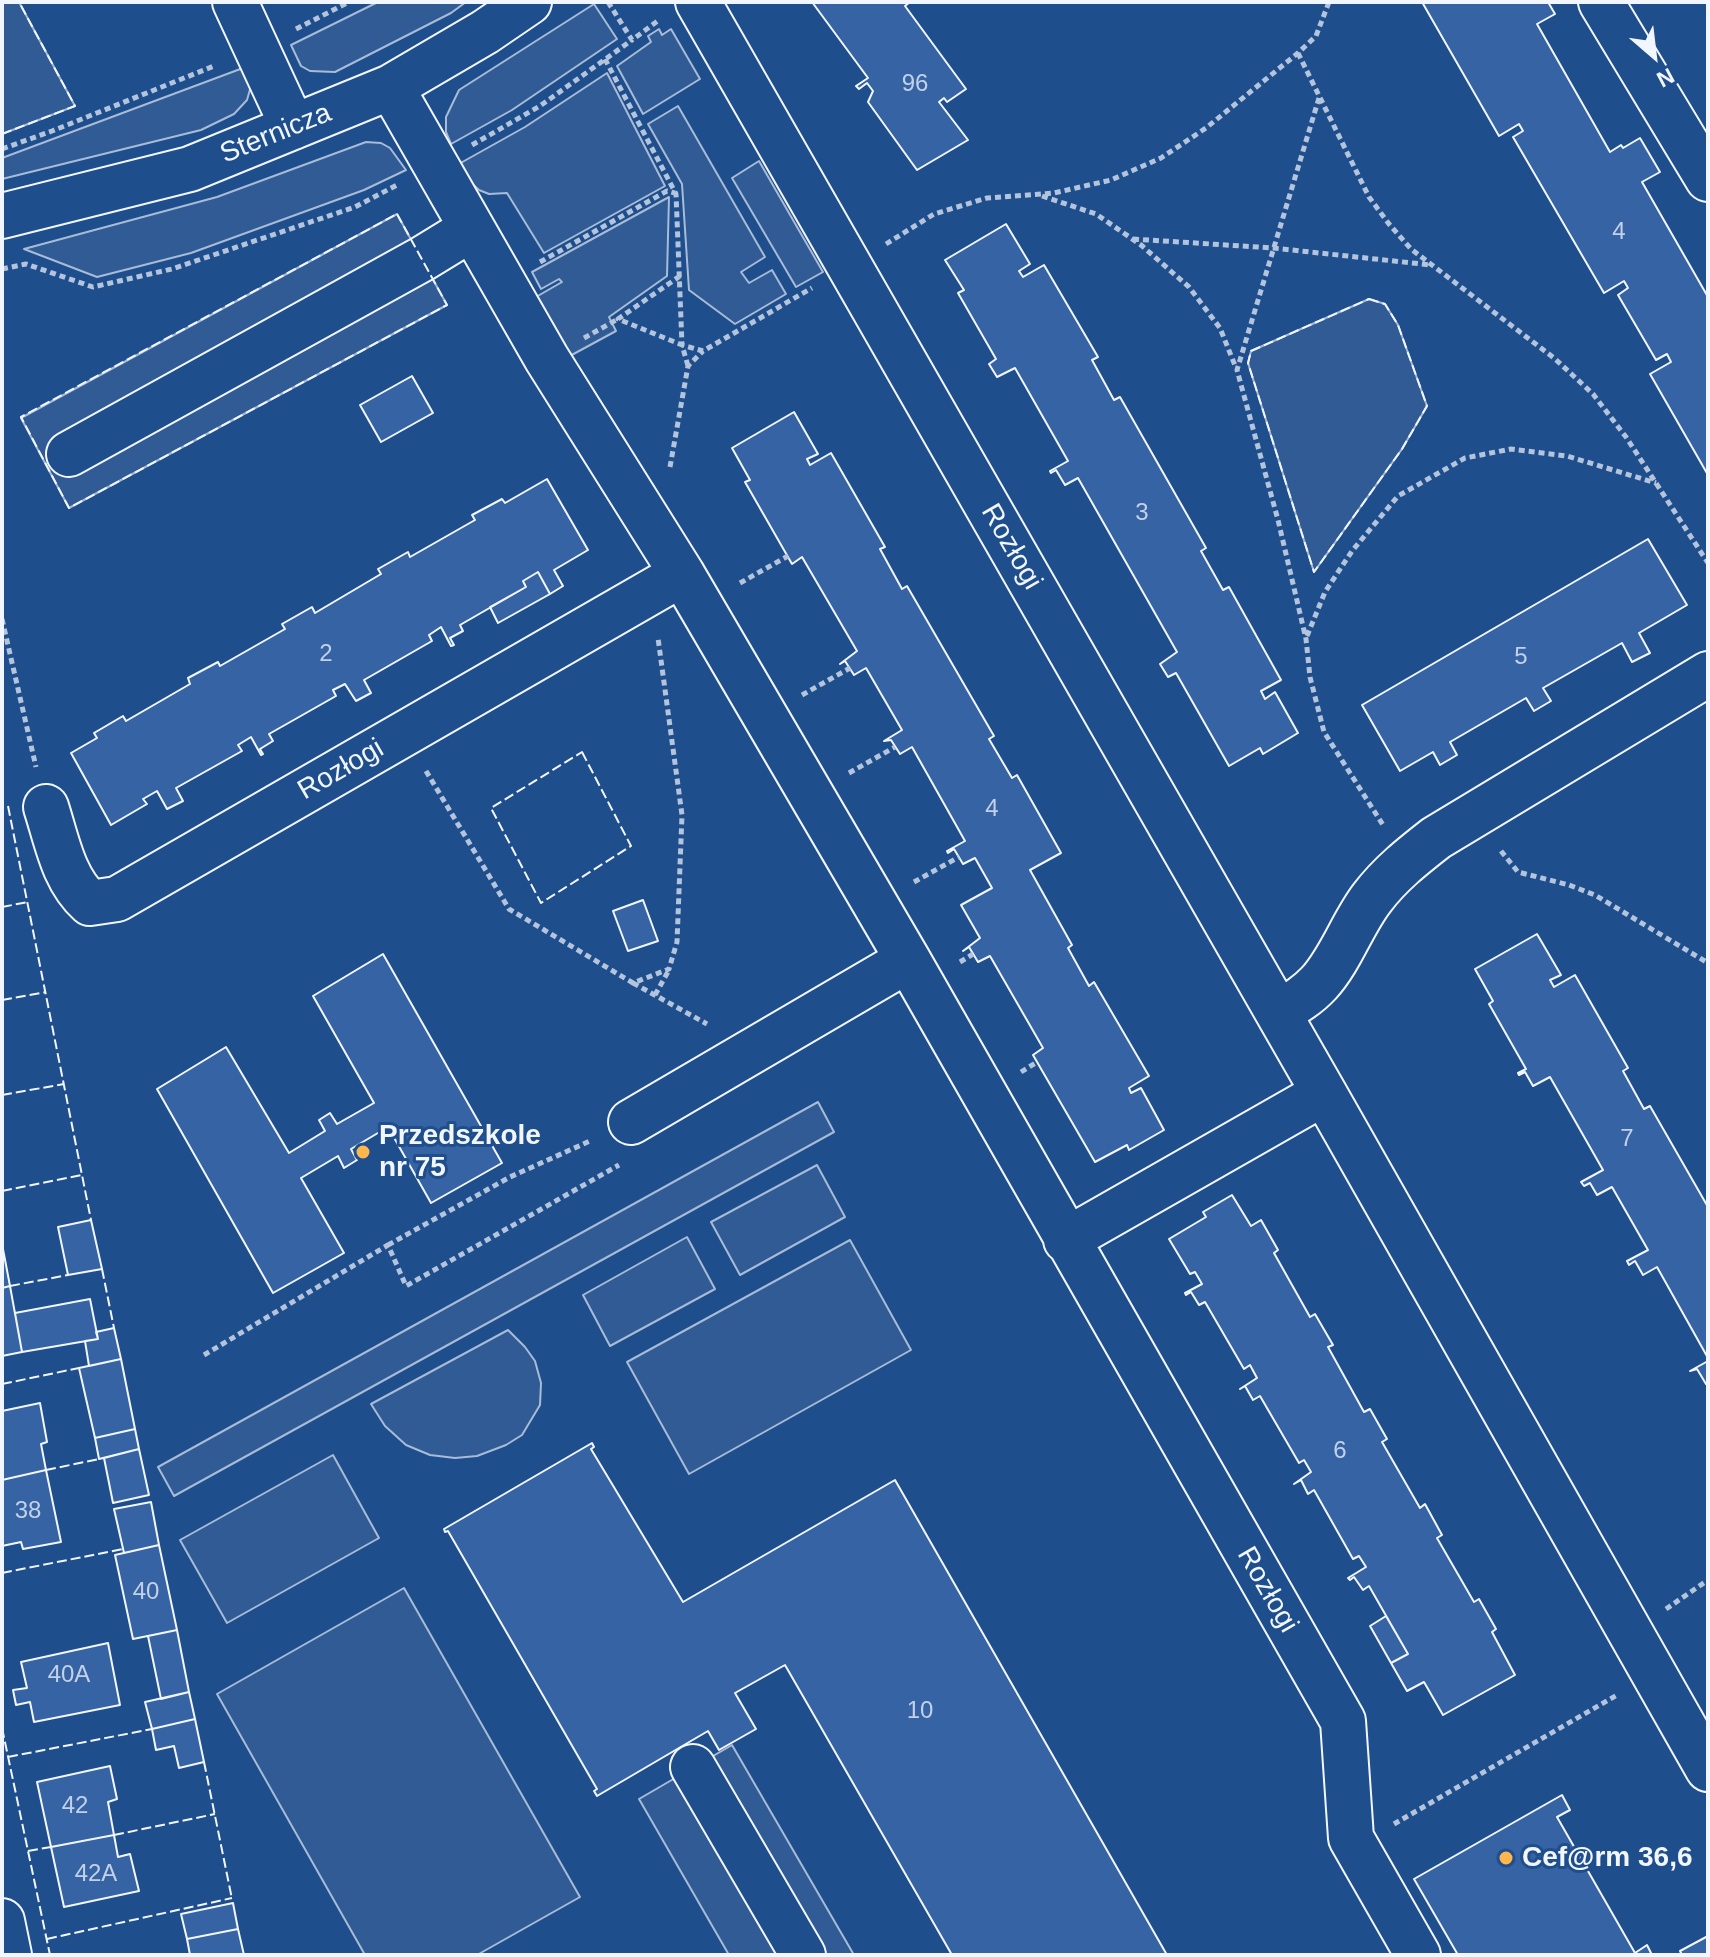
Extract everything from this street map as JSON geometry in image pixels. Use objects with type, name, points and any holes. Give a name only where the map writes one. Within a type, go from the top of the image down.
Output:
[{"type":"street","points":[[235,2],[293,127]]},
{"type":"street","name":"Sternicza","points":[[2,216],[190,169],[391,87],[485,32],[529,2]]},
{"type":"street","points":[[1601,2],[1708,179]]},
{"type":"street","name":"Rozłogi","points":[[684,7],[850,266],[1708,1769]]},
{"type":"street","name":"Rozłogi","points":[[391,87],[547,359],[682,574],[916,975],[1343,1721],[1351,1838],[1418,1955]]},
{"type":"street","points":[[69,454],[471,229]]},
{"type":"street","name":"Rozłogi","points":[[46,807],[76,891],[90,903],[117,899],[682,574]]},
{"type":"street","points":[[1278,1013],[1319,983],[1374,895],[1436,838],[1708,674]]},
{"type":"street","points":[[629,1141],[754,1050],[916,975]]},
{"type":"street","points":[[1066,1240],[1324,1093]]},
{"type":"street","points":[[693,1767],[803,1955]]},
{"type":"street","points":[[2,1921],[9,1955]]},
{"type":"path","points":[[2,149],[67,126],[258,48],[349,2]]},
{"type":"path","points":[[608,2],[632,40]]},
{"type":"path","points":[[688,366],[703,351],[934,214],[987,198],[1037,195],[1111,180],[1161,158],[1206,128],[1298,53],[1316,36],[1329,2]]},
{"type":"path","points":[[2,269],[26,264],[93,287],[172,269],[355,207],[540,106],[684,7]]},
{"type":"path","points":[[1298,53],[1369,197],[1411,249],[1554,358],[1593,394],[1657,483],[1708,563]]},
{"type":"path","points":[[605,59],[676,194],[682,345],[688,366],[657,535]]},
{"type":"path","points":[[1237,370],[1319,98]]},
{"type":"path","points":[[503,282],[667,191],[676,194]]},
{"type":"path","points":[[1037,195],[1096,214],[1133,239],[1189,287],[1220,328],[1237,370],[1278,520],[1324,732],[1407,862]]},
{"type":"path","points":[[1133,239],[1273,248],[1431,265]]},
{"type":"path","points":[[680,276],[618,319],[703,351]]},
{"type":"path","points":[[1306,639],[1325,592],[1338,571],[1398,496],[1465,458],[1511,449],[1567,456],[1657,483]]},
{"type":"path","points":[[728,591],[788,556]]},
{"type":"path","points":[[2,619],[46,807]]},
{"type":"path","points":[[655,995],[669,969],[677,942],[682,815],[657,626]]},
{"type":"path","points":[[789,701],[850,668]]},
{"type":"path","points":[[404,734],[509,909],[754,1050]]},
{"type":"path","points":[[848,774],[895,747]]},
{"type":"path","points":[[1479,812],[1518,872],[1595,895],[1708,963]]},
{"type":"path","points":[[911,884],[959,857]]},
{"type":"path","points":[[916,975],[934,977],[973,954]]},
{"type":"path","points":[[633,983],[669,969]]},
{"type":"path","points":[[388,1245],[406,1286],[629,1141]]},
{"type":"path","points":[[204,1355],[388,1245],[510,1177],[629,1141]]},
{"type":"path","points":[[1355,1847],[1653,1674]]},
{"type":"shaded area","points":[[2,2],[19,2],[75,106],[2,134]]},
{"type":"shaded area","points":[[378,2],[466,2],[451,13],[335,72],[310,71],[301,66],[291,45]]},
{"type":"shaded area","points":[[594,4],[617,39],[512,110],[451,144],[446,132],[446,117],[459,90]]},
{"type":"shaded area","points":[[659,29],[662,35],[671,29],[700,79],[643,114],[617,66],[651,42],[648,36]]},
{"type":"shaded area","points":[[243,68],[251,86],[247,100],[234,114],[201,130],[2,179],[2,158]]},
{"type":"shaded area","points":[[607,73],[665,186],[544,253],[507,193],[489,194],[479,190],[457,165],[525,127]]},
{"type":"shaded area","points":[[678,106],[765,257],[741,272],[749,283],[772,270],[786,294],[735,324],[689,290],[682,184],[648,124]]},
{"type":"shaded area","points":[[366,142],[381,143],[390,148],[406,170],[364,190],[191,253],[97,277],[24,249],[217,197]]},
{"type":"shaded area","points":[[759,161],[823,272],[796,287],[732,178]]},
{"type":"shaded area","points":[[669,197],[667,276],[609,317],[616,331],[568,357],[536,297],[562,282],[559,279],[541,289],[532,272]]},
{"type":"shaded area","points":[[397,214],[447,305],[69,508],[21,418]]},
{"type":"shaded area","points":[[1369,299],[1385,304],[1398,325],[1427,406],[1402,449],[1314,572],[1248,363],[1251,351]]},
{"type":"shaded area","points":[[818,1102],[834,1132],[174,1496],[158,1467]]},
{"type":"shaded area","points":[[817,1165],[845,1217],[740,1275],[711,1222]]},
{"type":"shaded area","points":[[687,1237],[715,1289],[610,1346],[583,1295]]},
{"type":"shaded area","points":[[850,1240],[911,1350],[689,1474],[627,1362]]},
{"type":"shaded area","points":[[508,1330],[535,1361],[541,1383],[540,1405],[522,1435],[477,1456],[455,1458],[430,1455],[406,1445],[385,1426],[371,1404]]},
{"type":"shaded area","points":[[333,1455],[379,1538],[227,1623],[180,1540]]},
{"type":"shaded area","points":[[404,1588],[580,1897],[477,1955],[365,1955],[217,1694]]},
{"type":"shaded area","points":[[732,1745],[854,1955],[729,1955],[639,1799]]},
{"type":"building","points":[[812,2],[910,2],[905,6],[966,89],[947,102],[944,98],[939,102],[968,140],[917,170],[868,102],[873,91],[867,83],[859,89],[856,86],[868,78]]},
{"type":"building","points":[[1422,2],[1548,2],[1555,14],[1537,24],[1610,152],[1640,138],[1660,172],[1642,182],[1708,297],[1708,475],[1650,374],[1671,362],[1667,354],[1656,360],[1618,295],[1628,288],[1624,281],[1604,293],[1513,137],[1523,131],[1519,124],[1499,136]]},
{"type":"building","points":[[1006,224],[1030,264],[1019,271],[1023,277],[1044,265],[1098,357],[1092,360],[1114,400],[1120,397],[1206,548],[1201,551],[1223,590],[1229,587],[1281,680],[1261,691],[1265,699],[1275,692],[1298,733],[1263,754],[1260,748],[1229,766],[1176,673],[1168,677],[1160,664],[1177,652],[1078,478],[1065,485],[1056,470],[1051,473],[1068,461],[1015,368],[997,377],[989,364],[996,359],[958,293],[964,290],[945,260]]},
{"type":"building","points":[[412,376],[433,413],[381,442],[360,405]]},
{"type":"building","points":[[794,412],[818,454],[807,459],[810,465],[831,453],[885,547],[880,549],[902,589],[907,586],[994,736],[989,739],[1012,778],[1017,775],[1061,853],[1030,870],[1072,945],[1068,948],[1089,986],[1094,982],[1149,1076],[1129,1088],[1131,1093],[1141,1088],[1164,1130],[1129,1150],[1127,1145],[1095,1162],[1033,1055],[1043,1048],[990,956],[978,962],[969,947],[963,951],[980,938],[961,905],[992,888],[975,858],[963,864],[954,849],[948,853],[965,841],[912,747],[900,754],[891,740],[884,741],[902,730],[866,668],[854,675],[845,661],[840,664],[857,651],[802,557],[792,564],[745,482],[750,480],[732,448]]},
{"type":"building","points":[[547,479],[588,550],[554,570],[563,586],[550,594],[538,572],[523,581],[526,587],[460,625],[463,631],[450,638],[454,645],[451,646],[441,627],[429,635],[432,641],[364,680],[371,693],[356,701],[345,684],[333,690],[336,696],[269,734],[273,741],[260,749],[263,754],[251,737],[238,745],[242,751],[176,788],[183,801],[167,809],[157,791],[143,799],[147,804],[111,825],[71,753],[97,738],[94,733],[123,716],[126,721],[190,684],[188,678],[218,662],[220,666],[285,629],[282,624],[312,607],[315,613],[381,574],[378,569],[408,552],[410,557],[475,520],[472,515],[502,499],[505,503]]},
{"type":"building","points":[[1648,539],[1687,605],[1639,633],[1650,653],[1632,662],[1622,643],[1543,688],[1551,701],[1534,711],[1526,698],[1450,742],[1457,755],[1440,765],[1433,752],[1400,771],[1362,705]]},
{"type":"building","points":[[538,572],[550,594],[498,623],[490,607],[526,587],[523,581]]},
{"type":"building","points":[[643,900],[658,941],[628,951],[613,911]]},
{"type":"building","points":[[1537,934],[1561,975],[1550,980],[1554,987],[1575,975],[1628,1068],[1623,1071],[1644,1109],[1650,1106],[1708,1207],[1708,1358],[1657,1267],[1643,1275],[1635,1261],[1629,1265],[1627,1261],[1648,1250],[1612,1187],[1597,1195],[1590,1183],[1584,1186],[1581,1182],[1603,1170],[1550,1077],[1533,1086],[1525,1072],[1519,1075],[1526,1069],[1489,1004],[1493,1001],[1475,969]]},
{"type":"building","points":[[383,954],[502,1163],[431,1203],[388,1127],[351,1149],[357,1160],[344,1168],[338,1156],[301,1178],[344,1253],[273,1293],[157,1089],[226,1047],[289,1153],[325,1131],[319,1120],[330,1113],[337,1124],[374,1103],[313,996]]},
{"type":"building","points":[[1232,1195],[1251,1226],[1261,1220],[1278,1250],[1274,1253],[1310,1317],[1315,1314],[1333,1345],[1328,1347],[1364,1412],[1370,1409],[1387,1439],[1382,1442],[1420,1508],[1425,1504],[1442,1535],[1437,1538],[1474,1602],[1479,1599],[1496,1629],[1492,1632],[1515,1675],[1443,1715],[1424,1682],[1407,1691],[1391,1663],[1408,1654],[1369,1586],[1363,1590],[1354,1577],[1348,1578],[1366,1567],[1359,1556],[1353,1559],[1314,1490],[1308,1494],[1301,1480],[1294,1484],[1311,1472],[1304,1460],[1299,1463],[1260,1396],[1253,1400],[1245,1386],[1240,1389],[1257,1378],[1250,1365],[1244,1369],[1205,1302],[1199,1305],[1191,1292],[1185,1293],[1202,1284],[1195,1272],[1190,1274],[1169,1239],[1206,1217],[1203,1212]]},
{"type":"building","points":[[91,1220],[102,1269],[68,1275],[58,1227]]},
{"type":"building","points":[[2,1244],[10,1286],[2,1288]]},
{"type":"building","points":[[10,1286],[22,1352],[2,1356],[2,1288]]},
{"type":"building","points":[[90,1299],[98,1339],[22,1352],[15,1313]]},
{"type":"building","points":[[114,1328],[121,1359],[89,1366],[85,1341],[98,1339],[96,1332]]},
{"type":"building","points":[[121,1359],[135,1429],[95,1438],[79,1368]]},
{"type":"building","points":[[1708,1361],[1706,1384],[1697,1369],[1690,1371]]},
{"type":"building","points":[[40,1403],[47,1442],[41,1444],[46,1470],[2,1480],[2,1411]]},
{"type":"building","points":[[135,1429],[139,1449],[99,1459],[95,1438]]},
{"type":"building","points":[[592,1443],[594,1447],[591,1449],[683,1602],[895,1480],[1167,1955],[952,1955],[785,1665],[735,1693],[756,1729],[719,1750],[708,1731],[597,1796],[594,1791],[597,1789],[448,1531],[444,1529]]},
{"type":"building","points":[[139,1449],[149,1495],[113,1503],[104,1458]]},
{"type":"building","points":[[46,1470],[61,1542],[23,1549],[21,1542],[2,1546],[2,1480]]},
{"type":"building","points":[[151,1502],[159,1545],[124,1553],[114,1509]]},
{"type":"building","points":[[159,1545],[177,1630],[133,1639],[115,1555]]},
{"type":"building","points":[[1386,1616],[1408,1654],[1391,1663],[1370,1626]]},
{"type":"building","points":[[177,1630],[189,1692],[161,1699],[148,1636]]},
{"type":"building","points":[[108,1643],[120,1705],[34,1722],[30,1702],[16,1705],[13,1690],[27,1688],[21,1662]]},
{"type":"building","points":[[189,1692],[195,1719],[152,1729],[145,1702]]},
{"type":"building","points":[[195,1719],[204,1762],[179,1768],[174,1746],[156,1750],[152,1729]]},
{"type":"building","points":[[110,1766],[117,1799],[108,1802],[114,1835],[51,1847],[37,1782]]},
{"type":"building","points":[[1562,1795],[1570,1810],[1557,1817],[1635,1953],[1647,1945],[1652,1955],[1458,1955],[1414,1879]]},
{"type":"building","points":[[114,1835],[118,1857],[130,1854],[139,1891],[64,1907],[51,1847]]},
{"type":"building","points":[[233,1903],[238,1929],[187,1939],[181,1914]]},
{"type":"building","points":[[238,1929],[244,1955],[190,1955],[187,1939]]},
{"type":"building","points":[[1708,1936],[1708,1955],[1682,1955],[1680,1951]]},
{"type":"fence","points":[[2,134],[75,106],[19,2]]},
{"type":"fence","points":[[397,214],[447,305],[69,508],[21,417],[397,214]]},
{"type":"fence","points":[[1369,299],[1385,304],[1398,325],[1427,406],[1402,449],[1314,572],[1248,363],[1251,351],[1369,299]]},
{"type":"fence","points":[[582,752],[631,846],[541,903],[491,808],[582,752]]},
{"type":"fence","points":[[8,806],[91,1220]]},
{"type":"fence","points":[[2,907],[28,902]]},
{"type":"fence","points":[[2,1000],[46,992]]},
{"type":"fence","points":[[2,1095],[64,1084]]},
{"type":"fence","points":[[2,1191],[82,1175]]},
{"type":"fence","points":[[102,1269],[114,1328]]},
{"type":"fence","points":[[10,1286],[68,1275]]},
{"type":"fence","points":[[2,1384],[79,1368]]},
{"type":"fence","points":[[46,1470],[99,1459]]},
{"type":"fence","points":[[2,1573],[123,1549]]},
{"type":"fence","points":[[2,1728],[50,1955]]},
{"type":"fence","points":[[8,1757],[152,1729]]},
{"type":"fence","points":[[204,1762],[232,1899]]},
{"type":"fence","points":[[114,1835],[215,1814]]},
{"type":"fence","points":[[28,1851],[51,1847]]},
{"type":"fence","points":[[47,1939],[232,1898]]},
{"type":"place","name":"Przedszkole nr 75","points":[[363,1152]]},
{"type":"place","name":"Cef@rm 36,6","points":[[1506,1858]]}]
